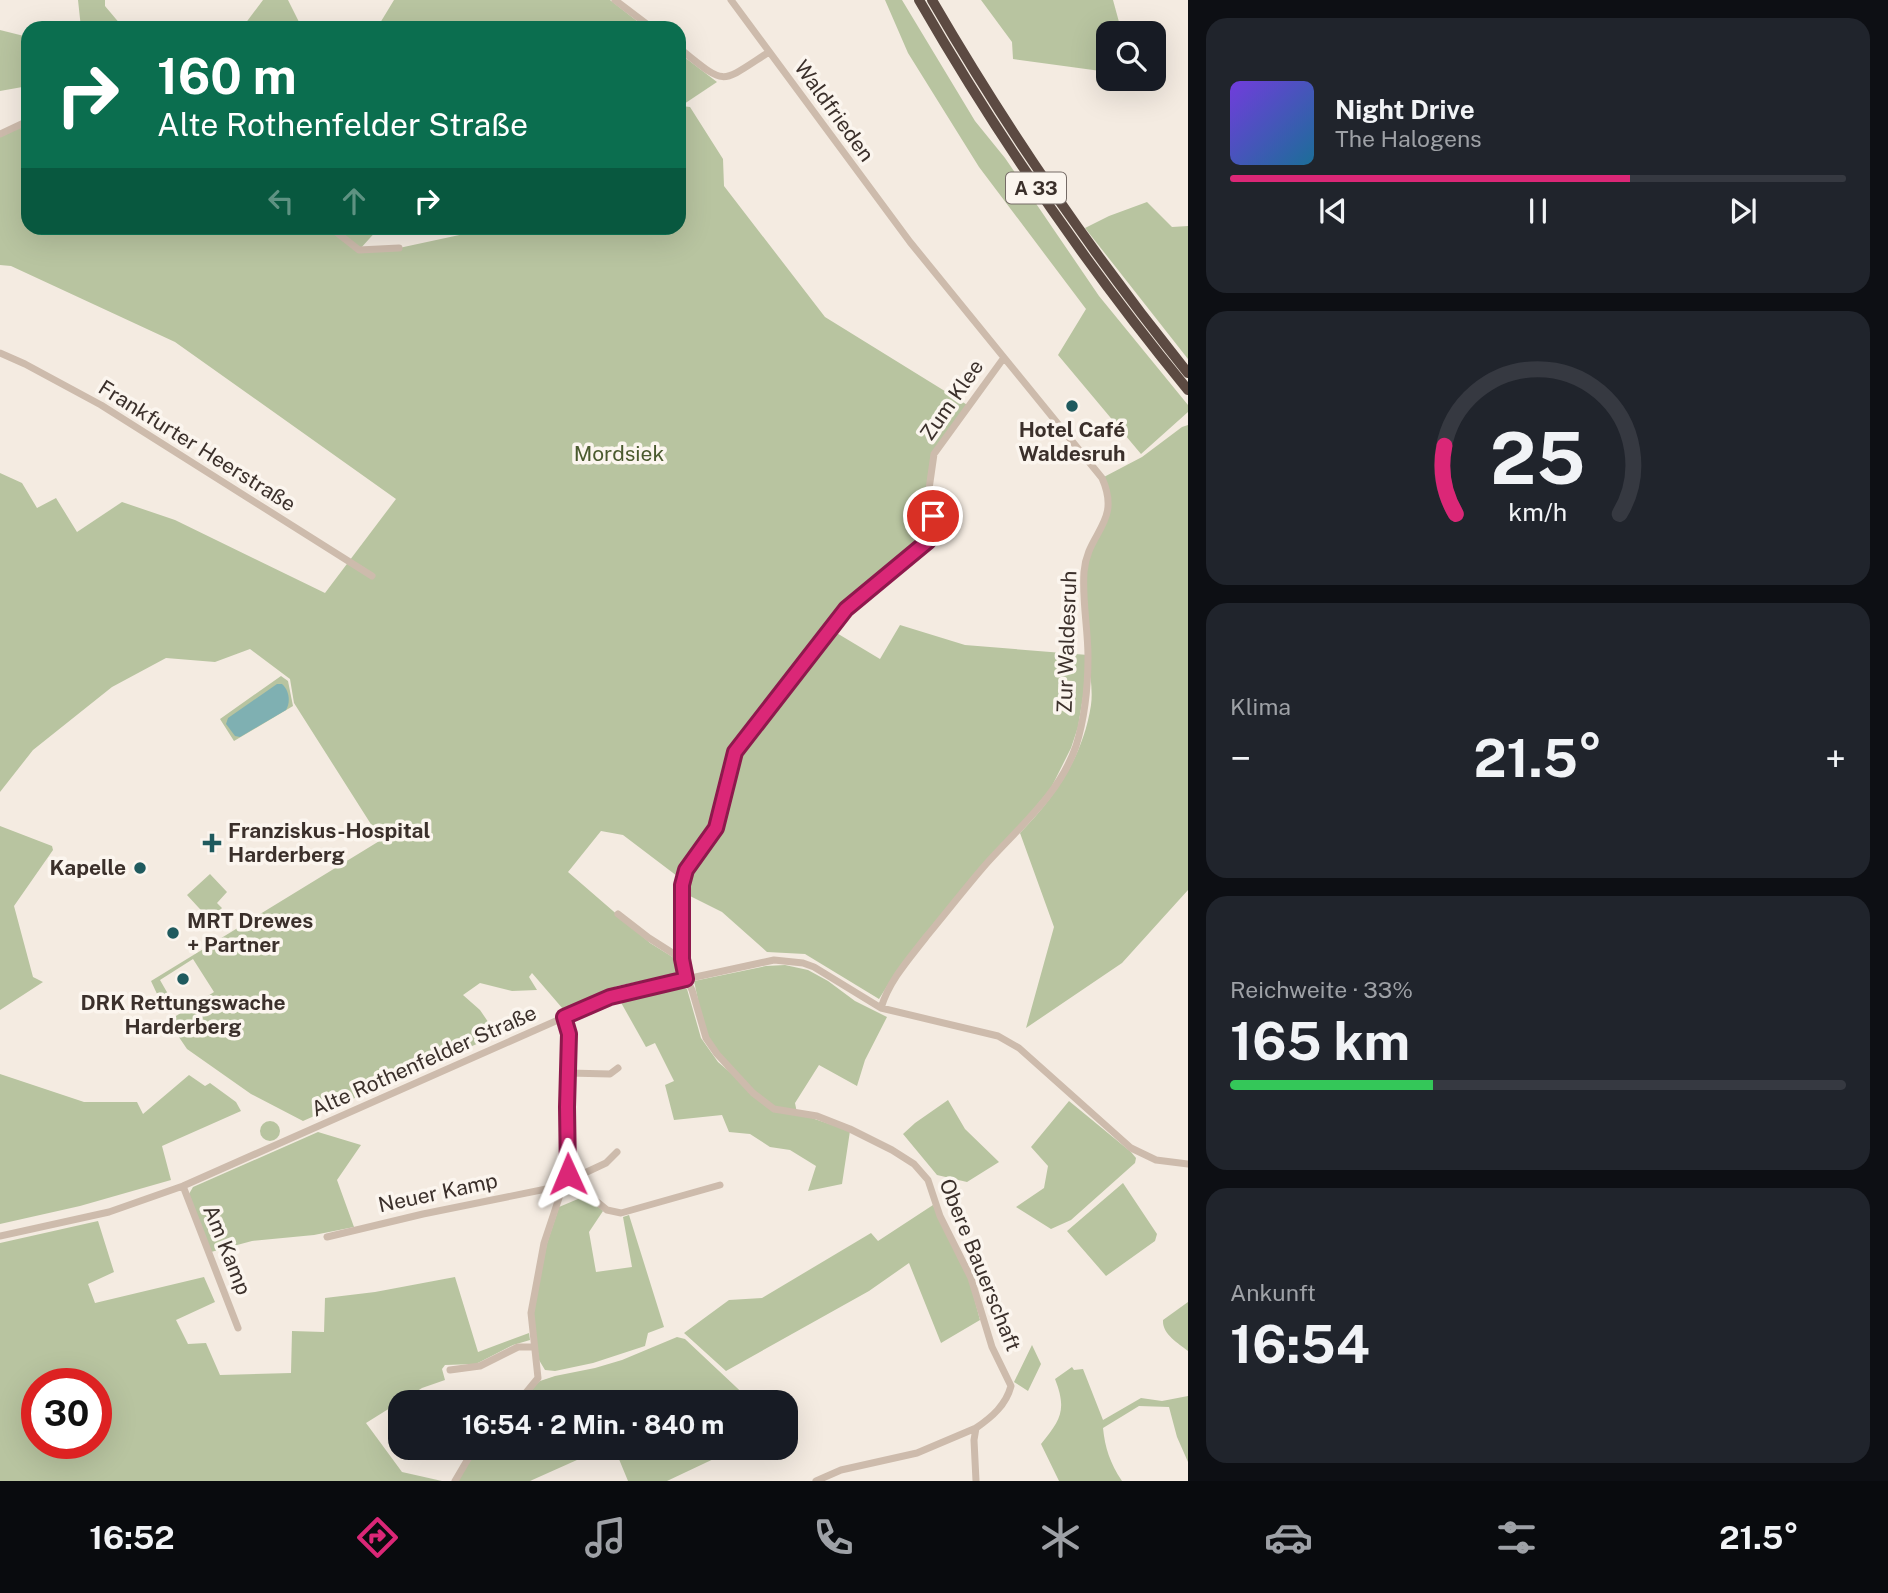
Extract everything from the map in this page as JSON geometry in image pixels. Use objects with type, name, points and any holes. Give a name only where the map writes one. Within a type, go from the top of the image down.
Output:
[{"type":"highway","name":"A 33","points":[[919,0],[1037,190],[1118,302],[1188,390]]},
{"type":"highway","name":"A 33","points":[[932,0],[1046,183],[1125,294],[1188,373]]},
{"type":"street","points":[[615,0],[643,21]]},
{"type":"street","name":"Waldfrieden","points":[[731,0],[910,242]]},
{"type":"street","points":[[686,53],[723,79],[769,52]]},
{"type":"street","points":[[0,134],[21,124]]},
{"type":"street","points":[[340,235],[359,250],[399,248]]},
{"type":"street","name":"Zur Waldesruh","points":[[881,1008],[892,982],[912,955],[987,863],[1054,791],[1074,749],[1086,703],[1088,655],[1083,593],[1084,568],[1110,505],[1102,478],[910,242]]},
{"type":"street","name":"Frankfurter Heerstraße","points":[[0,353],[101,405],[372,576]]},
{"type":"street","name":"Zum Klee","points":[[686,979],[682,959],[682,885],[686,870],[716,828],[735,752],[846,609],[928,541],[935,529],[929,489],[934,454],[1003,359]]},
{"type":"street","points":[[618,914],[682,959]]},
{"type":"street","name":"Alte Rothenfelder Straße","points":[[0,1236],[109,1212],[183,1186],[610,997],[774,960],[814,967],[881,1008],[999,1036],[1018,1048],[1131,1148],[1156,1160],[1188,1164]]},
{"type":"street","name":"Obere Bauerschaft","points":[[686,979],[706,1038],[717,1054],[754,1093],[774,1109],[817,1116],[850,1129],[908,1160],[928,1180],[940,1216],[971,1279],[992,1347],[1011,1386],[1007,1399],[989,1419],[976,1428],[917,1452],[842,1470],[816,1481]]},
{"type":"street","points":[[564,1017],[569,1034],[572,1178],[607,1210],[621,1213],[720,1185]]},
{"type":"street","points":[[568,1073],[610,1074],[618,1068]]},
{"type":"street","points":[[528,1390],[538,1378],[531,1313],[544,1243],[558,1189],[572,1178],[606,1163],[617,1152]]},
{"type":"street","name":"Am Kamp","points":[[183,1186],[238,1328]]},
{"type":"street","name":"Neuer Kamp","points":[[327,1237],[399,1219],[558,1189]]},
{"type":"street","points":[[450,1370],[480,1366],[518,1347],[533,1347]]},
{"type":"street","points":[[976,1428],[976,1481]]},
{"type":"street","points":[[456,1481],[468,1460]]},
{"type":"green space","points":[[78,0],[105,0],[105,6],[118,21],[80,21]]},
{"type":"green space","points":[[263,0],[288,0],[298,21],[247,21]]},
{"type":"green space","points":[[394,0],[610,0],[637,21],[381,21]]},
{"type":"green space","points":[[885,0],[902,0],[975,121],[1005,158],[1099,296],[1188,405],[1188,412],[1141,454],[1058,355],[1086,309],[979,167],[908,53]]},
{"type":"green space","points":[[981,0],[1113,0],[1119,21],[1096,21],[1096,70],[1013,59],[1012,42]]},
{"type":"green space","points":[[0,30],[21,35],[21,87],[0,91]]},
{"type":"green space","name":"Mordsiek","points":[[686,58],[717,82],[686,103]]},
{"type":"green space","name":"Mordsiek","points":[[686,107],[690,107],[723,159],[724,186],[825,317],[969,406],[945,437],[932,463],[930,481],[934,516],[928,541],[846,609],[830,629],[880,659],[900,625],[965,645],[1088,655],[1084,568],[1110,505],[1102,478],[1142,457],[1188,425],[1188,890],[1122,963],[1026,1028],[1054,927],[1020,833],[1056,790],[1081,742],[1092,700],[1089,661],[1078,727],[1051,788],[889,983],[879,999],[805,954],[767,952],[722,912],[684,893],[688,874],[681,879],[623,835],[601,831],[568,872],[650,943],[679,961],[679,973],[617,986],[563,1009],[532,973],[529,977],[537,990],[512,991],[480,983],[463,995],[480,1010],[497,1035],[303,1121],[251,1094],[187,1049],[168,1021],[214,992],[193,959],[160,980],[172,1001],[171,1005],[164,1009],[151,981],[381,840],[294,703],[290,679],[250,649],[215,662],[166,658],[112,687],[33,750],[0,792],[0,473],[22,483],[37,508],[56,498],[77,532],[122,502],[175,520],[325,593],[396,499],[175,342],[11,266],[0,265],[0,134],[21,125],[21,235],[373,235],[360,249],[399,248],[459,235],[686,235]]},
{"type":"green space","points":[[1147,202],[1172,227],[1188,226],[1188,359],[1085,228]]},
{"type":"green space","points":[[281,676],[288,681],[293,706],[234,741],[220,719]]},
{"type":"green space","points":[[0,826],[52,846],[53,850],[14,906],[33,977],[43,982],[0,1010]]},
{"type":"green space","points":[[210,874],[227,892],[217,903],[222,908],[210,920],[187,895]]},
{"type":"green space","points":[[785,965],[808,970],[855,1001],[887,1017],[865,1060],[857,1086],[819,1065],[795,1103],[797,1113],[850,1131],[842,1184],[808,1191],[816,1166],[790,1150],[770,1147],[750,1134],[729,1132],[722,1115],[674,1120],[665,1085],[674,1081],[655,1043],[646,1047],[619,999],[678,985],[687,989],[701,1038],[718,1062],[746,1086],[706,1038],[694,981],[766,966]]},
{"type":"green space","points":[[0,1074],[84,1102],[137,1102],[143,1114],[189,1075],[205,1086],[210,1083],[236,1102],[241,1111],[162,1146],[171,1180],[80,1206],[0,1224]]},
{"type":"green space","points":[[948,1100],[965,1129],[999,1162],[967,1182],[937,1175],[903,1134]]},
{"type":"green space","points":[[1069,1101],[1136,1158],[1135,1163],[1071,1220],[1051,1229],[1016,1207],[1044,1188],[1048,1166],[1031,1147]]},
{"type":"green space","points":[[266,1121],[274,1121],[280,1131],[274,1141],[266,1141],[260,1135],[260,1127]]},
{"type":"green space","points":[[318,1132],[361,1145],[337,1180],[354,1227],[314,1235],[252,1241],[211,1252],[189,1194],[193,1187]]},
{"type":"green space","points":[[1123,1183],[1157,1234],[1155,1241],[1106,1276],[1067,1231]]},
{"type":"green space","points":[[585,1196],[603,1211],[589,1232],[596,1272],[632,1267],[623,1217],[629,1215],[664,1327],[648,1333],[645,1346],[593,1363],[555,1371],[545,1370],[539,1360],[533,1313],[547,1243],[559,1207]]},
{"type":"green space","points":[[933,1205],[970,1282],[980,1320],[941,1343],[909,1263],[869,1291],[726,1371],[684,1333],[729,1300],[762,1298],[871,1233],[878,1241]]},
{"type":"green space","points":[[98,1221],[114,1272],[88,1284],[95,1303],[204,1277],[215,1302],[176,1320],[188,1344],[206,1343],[220,1375],[291,1373],[292,1331],[324,1332],[325,1298],[455,1277],[478,1352],[529,1333],[530,1340],[513,1345],[476,1364],[445,1365],[442,1369],[445,1380],[419,1390],[388,1390],[388,1409],[366,1423],[388,1453],[388,1460],[393,1460],[402,1472],[442,1481],[0,1481],[0,1243]]},
{"type":"green space","points":[[1188,1302],[1188,1351],[1168,1334],[1163,1320]]},
{"type":"green space","points":[[677,1337],[685,1339],[739,1390],[530,1390],[540,1381],[555,1376],[622,1360]]},
{"type":"green space","points":[[1032,1345],[1041,1364],[1028,1391],[1014,1382]]},
{"type":"green space","points":[[1072,1367],[1074,1370],[1083,1369],[1103,1420],[1141,1398],[1162,1401],[1188,1396],[1188,1462],[1177,1437],[1169,1407],[1139,1406],[1103,1428],[1109,1455],[1122,1481],[1059,1481],[1041,1444],[1060,1414],[1061,1399],[1055,1379]]},
{"type":"green space","points":[[467,1460],[577,1460],[530,1481],[455,1481]]},
{"type":"green space","points":[[619,1460],[711,1460],[667,1481],[628,1481]]},
{"type":"water","points":[[277,684],[282,684],[288,693],[286,710],[240,737],[235,736],[226,724],[228,718]]},
{"type":"place","name":"Hotel Café Waldesruh","points":[[1072,406]]},
{"type":"place","name":"Franziskus-Hospital Harderberg","points":[[212,843]]},
{"type":"place","name":"Kapelle","points":[[140,868]]},
{"type":"place","name":"MRT Drewes + Partner","points":[[173,933]]},
{"type":"place","name":"DRK Rettungswache Harderberg","points":[[183,979]]},
{"type":"route","points":[[568,1174],[569,1034],[564,1017],[610,997],[686,979],[682,959],[682,885],[686,870],[716,828],[735,752],[846,609],[928,541],[935,529],[933,516]]}]
